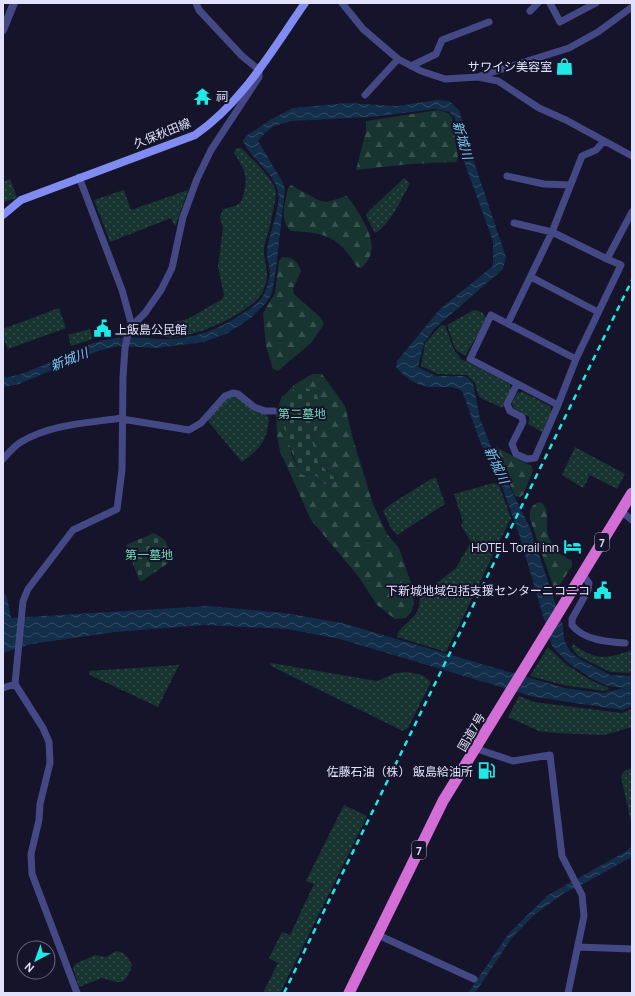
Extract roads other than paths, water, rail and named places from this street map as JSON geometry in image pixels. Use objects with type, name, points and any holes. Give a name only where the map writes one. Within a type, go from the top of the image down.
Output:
[{"type":"highway","name":"国道7号","points":[[349,993],[443,801],[477,749],[497,712],[632,492]]},
{"type":"main road","name":"久保秋田線","points":[[3,215],[21,200],[195,134],[233,109],[258,70],[305,3]]},
{"type":"street","points":[[3,30],[14,3]]},
{"type":"street","points":[[196,3],[199,10],[242,56],[258,70]]},
{"type":"street","points":[[342,3],[363,29],[398,59],[411,66],[445,79],[478,77],[569,48],[598,32],[632,7]]},
{"type":"street","points":[[530,11],[538,3]]},
{"type":"street","points":[[550,3],[560,22],[596,3]]},
{"type":"street","points":[[411,66],[436,54],[442,40],[489,22]]},
{"type":"street","points":[[365,95],[398,59]]},
{"type":"street","points":[[478,77],[498,81],[539,108],[566,120],[632,156]]},
{"type":"street","points":[[130,328],[145,313],[161,290],[172,268],[183,217],[196,179],[233,109]]},
{"type":"street","points":[[508,323],[552,232],[582,156],[596,150],[604,141]]},
{"type":"street","points":[[507,176],[544,184],[570,185]]},
{"type":"street","points":[[77,993],[32,874],[31,854],[39,820],[40,804],[50,763],[49,742],[36,713],[22,697],[15,684],[18,669],[23,601],[28,589],[73,530],[117,509],[122,470],[122,418],[125,348],[130,328],[122,290],[79,177]]},
{"type":"street","points":[[607,258],[632,212]]},
{"type":"street","points":[[514,223],[552,232],[621,266],[576,359],[535,458],[527,458],[516,454],[512,444],[523,422],[522,417],[510,410],[507,404],[517,384]]},
{"type":"street","points":[[530,277],[598,312]]},
{"type":"street","points":[[558,405],[470,359],[473,349],[491,316],[508,323],[576,359]]},
{"type":"street","points":[[3,459],[20,443],[40,433],[61,427],[122,418],[189,430],[201,423],[225,396],[233,393],[238,394],[254,407],[265,411],[274,411]]},
{"type":"street","points":[[621,511],[632,520]]},
{"type":"street","points":[[582,574],[589,583],[588,590],[572,619],[572,625],[590,637],[601,641],[625,643]]},
{"type":"street","points":[[3,688],[15,684]]},
{"type":"street","points":[[477,749],[513,761],[550,755],[562,856],[582,894],[584,916],[568,993]]},
{"type":"street","points":[[378,934],[474,979]]},
{"type":"street","points":[[578,947],[632,949]]},
{"type":"water","name":"新城川","points":[[437,100],[449,101],[459,110],[473,159],[506,257],[503,269],[435,328],[424,343],[418,367],[436,376],[465,376],[473,383],[480,419],[496,459],[530,528],[563,626],[564,640],[570,651],[578,658],[610,675],[632,676],[632,706],[623,710],[534,697],[340,639],[287,629],[204,625],[115,632],[31,644],[3,653],[3,592],[7,597],[11,618],[208,606],[285,613],[342,623],[564,688],[603,693],[624,688],[608,686],[592,679],[567,662],[552,646],[519,534],[501,484],[481,444],[462,391],[449,387],[434,387],[416,383],[405,377],[396,367],[397,361],[440,309],[493,266],[493,241],[458,145],[455,118],[449,112],[435,109],[371,117],[292,121],[274,126],[258,141],[282,181],[285,189],[276,269],[272,293],[266,303],[252,317],[228,333],[204,342],[156,348],[118,346],[98,351],[19,384],[3,387],[3,378],[16,376],[92,343],[119,338],[170,339],[192,336],[203,333],[233,320],[260,300],[265,292],[270,276],[267,250],[277,210],[278,195],[274,181],[246,147],[243,141],[246,136],[270,120],[293,108],[347,103],[398,106]]},
{"type":"water","points":[[632,846],[632,856],[630,858],[564,893],[533,916],[511,939],[475,993],[468,993],[509,933],[548,895],[625,852]]},
{"type":"railway","points":[[284,993],[632,280]]},
{"type":"place","name":"サワイシ美容室","points":[[565,66]]},
{"type":"place","name":"祠","points":[[203,96]]},
{"type":"place","name":"上飯島公民館","points":[[102,329]]},
{"type":"place","name":"HOTEL Torail inn","points":[[572,547]]},
{"type":"place","name":"下新城地域包括支援センターニコニコ","points":[[603,590]]},
{"type":"place","name":"佐藤石油（株） 飯島給油所","points":[[486,771]]},
{"type":"park label","name":"第二墓地","points":[[302,413]]},
{"type":"park label","name":"第一墓地","points":[[149,554]]}]
